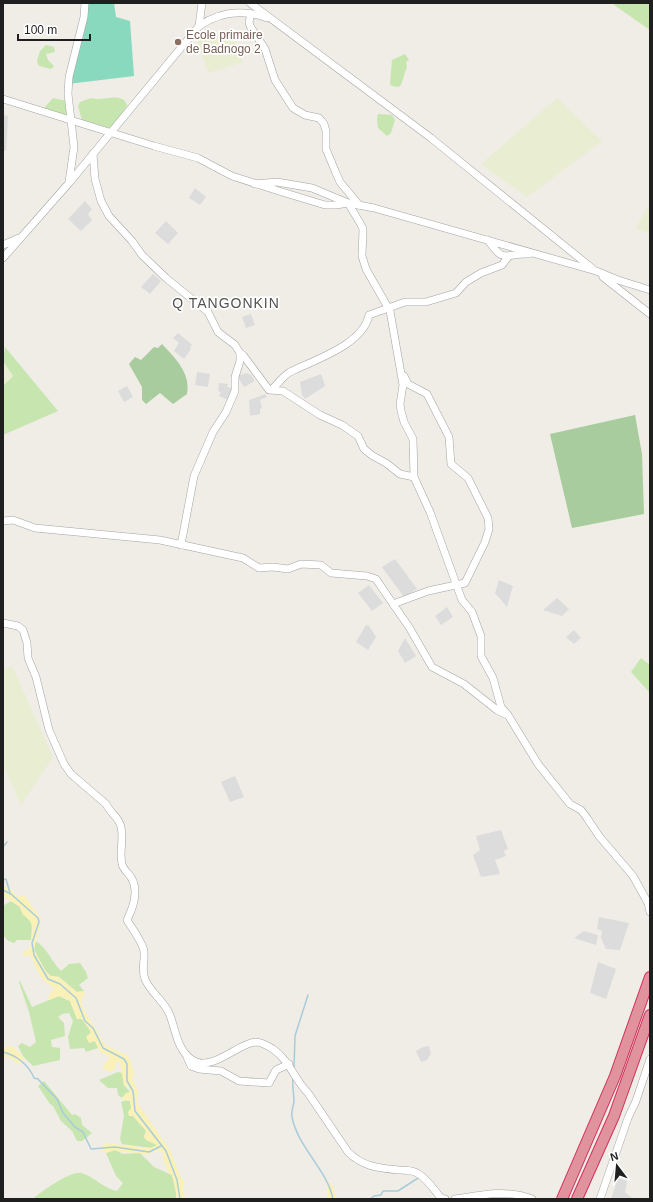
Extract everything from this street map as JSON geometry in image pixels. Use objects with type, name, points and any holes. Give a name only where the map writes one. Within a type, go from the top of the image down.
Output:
[{"type":"highway","points":[[562,1199],[615,1076],[650,977]]},
{"type":"highway","points":[[577,1199],[614,1116],[650,1015]]},
{"type":"street","points":[[69,183],[74,147],[68,94],[68,77],[84,17],[85,3]]},
{"type":"street","points":[[199,26],[202,3]]},
{"type":"street","points":[[250,3],[431,138],[650,314]]},
{"type":"street","points":[[251,14],[249,22],[250,26],[269,55],[275,80],[293,108],[305,115],[319,118],[324,124],[326,131],[326,149],[336,173],[340,182],[359,205]]},
{"type":"street","points":[[3,258],[69,183],[199,26],[221,15],[251,14],[274,21]]},
{"type":"street","points":[[3,99],[198,158],[232,176],[255,184],[326,204],[336,205],[348,203]]},
{"type":"street","points":[[93,154],[96,179],[101,201],[109,216],[132,241],[142,255],[166,278],[208,312],[218,332],[234,345],[243,355],[266,387],[269,390],[272,389],[283,391],[320,415],[342,424],[358,436],[364,449],[373,456],[386,463],[400,474],[414,477]]},
{"type":"street","points":[[255,184],[277,182],[312,188],[348,203],[374,208],[541,255],[596,271],[650,290]]},
{"type":"street","points":[[348,203],[355,212],[363,229],[361,247],[366,269],[388,307],[403,385],[400,404],[404,422],[413,439],[414,477],[430,512],[462,600],[472,612],[481,636],[480,656],[493,678],[501,707],[508,715],[538,764],[570,804],[584,814],[599,836],[633,876],[648,903],[650,912]]},
{"type":"street","points":[[3,246],[21,237]]},
{"type":"street","points":[[488,240],[501,256],[508,257],[522,254],[541,255]]},
{"type":"street","points":[[272,389],[289,373],[343,346],[362,331],[369,315],[381,312],[388,307],[405,302],[426,302],[456,293],[466,282],[481,273],[502,265],[508,257]]},
{"type":"street","points":[[181,545],[194,476],[213,432],[226,412],[235,391],[235,377],[240,361],[240,353]]},
{"type":"street","points":[[393,604],[428,591],[465,583],[468,580],[489,530],[488,518],[468,478],[452,464],[449,437],[427,394],[408,384],[401,369]]},
{"type":"street","points":[[3,522],[13,520],[35,528],[153,540],[181,545],[243,558],[259,568],[273,567],[288,569],[301,564],[321,565],[331,573],[367,576],[376,579],[409,628],[432,667],[464,684],[497,710],[508,715]]},
{"type":"street","points":[[3,623],[18,626],[23,630],[27,643],[28,658],[36,677],[49,730],[64,764],[71,774],[98,796],[106,804],[109,811],[118,819],[122,843],[122,864],[132,878],[136,889],[132,909],[127,920],[143,947],[143,973],[146,981],[163,1003],[170,1015],[179,1043],[191,1066],[199,1069],[221,1072],[240,1080],[269,1082],[276,1070],[288,1064]]},
{"type":"street","points":[[186,1054],[192,1060],[209,1062],[257,1042],[272,1049],[288,1064],[301,1087],[308,1093],[348,1152],[356,1160],[368,1166],[412,1170],[423,1177],[441,1198],[445,1199]]},
{"type":"street","points":[[600,1199],[650,1060]]},
{"type":"street","points":[[454,1199],[489,1194],[515,1194],[532,1199]]},
{"type":"shaded area","points":[[3,115],[8,116],[6,151],[3,151]]},
{"type":"shaded area","points":[[195,188],[206,197],[200,205],[189,198]]},
{"type":"shaded area","points":[[85,201],[92,209],[88,214],[92,220],[81,231],[68,219]]},
{"type":"shaded area","points":[[166,221],[178,233],[168,244],[155,233]]},
{"type":"shaded area","points":[[153,274],[161,281],[150,294],[141,287]]},
{"type":"shaded area","points":[[251,314],[255,325],[246,328],[242,317]]},
{"type":"shaded area","points":[[178,333],[192,345],[184,359],[174,351],[179,343],[173,338]]},
{"type":"shaded area","points":[[197,372],[210,374],[208,387],[195,385]]},
{"type":"shaded area","points":[[247,373],[251,375],[255,381],[244,387],[237,376]]},
{"type":"shaded area","points":[[321,374],[325,386],[305,399],[302,395],[300,382]]},
{"type":"shaded area","points":[[219,383],[228,384],[227,387],[233,388],[228,400],[219,396],[221,392],[218,391]]},
{"type":"shaded area","points":[[127,386],[133,397],[124,402],[118,391]]},
{"type":"shaded area","points":[[265,394],[267,397],[260,400],[262,408],[260,409],[260,414],[250,416],[249,400]]},
{"type":"shaded area","points":[[395,559],[417,589],[404,597],[382,567]]},
{"type":"shaded area","points":[[499,580],[513,586],[507,607],[495,593]]},
{"type":"shaded area","points":[[369,585],[383,603],[372,611],[358,593]]},
{"type":"shaded area","points":[[557,598],[569,609],[562,616],[543,610]]},
{"type":"shaded area","points":[[447,607],[453,617],[441,625],[435,616]]},
{"type":"shaded area","points":[[366,625],[369,626],[376,637],[368,650],[356,642]]},
{"type":"shaded area","points":[[574,630],[581,638],[574,644],[566,637]]},
{"type":"shaded area","points":[[405,638],[416,656],[405,663],[398,651]]},
{"type":"shaded area","points":[[235,776],[244,797],[230,802],[221,782]]},
{"type":"shaded area","points":[[501,830],[508,849],[504,851],[506,856],[495,860],[500,874],[481,877],[473,855],[480,850],[476,836]]},
{"type":"shaded area","points":[[599,917],[629,923],[620,950],[606,949],[601,938],[602,931],[597,929]]},
{"type":"shaded area","points":[[584,931],[598,935],[596,945],[574,938]]},
{"type":"shaded area","points":[[598,962],[616,969],[606,999],[590,993]]},
{"type":"shaded area","points":[[429,1046],[431,1054],[427,1060],[421,1062],[416,1051],[423,1047]]},
{"type":"shaded area","points":[[618,1178],[627,1181],[625,1192],[633,1199],[611,1199]]},
{"type":"green space","points":[[89,3],[114,3],[116,17],[130,21],[134,76],[68,84],[85,5]]},
{"type":"green space","points":[[615,3],[650,3],[650,30],[614,5]]},
{"type":"green space","points":[[231,28],[243,62],[208,73],[197,40]]},
{"type":"green space","points":[[46,45],[54,47],[55,52],[46,54],[48,60],[54,66],[51,69],[39,66],[37,61],[40,51]]},
{"type":"green space","points":[[405,54],[409,60],[406,62],[407,68],[402,83],[399,87],[392,86],[390,84],[392,60]]},
{"type":"green space","points":[[53,98],[66,101],[69,116],[44,108]]},
{"type":"green space","points":[[91,98],[117,98],[125,101],[127,105],[120,118],[110,128],[82,120],[78,106],[80,102]]},
{"type":"green space","points":[[557,98],[602,141],[527,197],[481,164]]},
{"type":"green space","points":[[378,114],[392,115],[395,120],[391,133],[387,136],[378,128]]},
{"type":"green space","points":[[650,202],[650,234],[636,228]]},
{"type":"green space","points":[[162,344],[181,366],[187,379],[187,394],[173,404],[160,393],[146,404],[142,400],[142,387],[129,364],[135,357],[141,360],[154,347],[158,348]]},
{"type":"green space","points":[[5,347],[58,411],[3,435],[3,386],[13,376],[3,361]]},
{"type":"green space","points":[[3,361],[13,376],[3,386]]},
{"type":"green space","points":[[635,415],[642,454],[644,514],[572,528],[550,434]]},
{"type":"green space","points":[[641,658],[650,665],[650,693],[631,672]]},
{"type":"green space","points":[[12,666],[53,757],[21,805],[3,765],[3,669]]},
{"type":"green space","points":[[11,901],[20,907],[21,911],[32,923],[31,940],[17,940],[14,943],[8,941],[3,935],[3,906]]},
{"type":"green space","points":[[35,941],[46,950],[61,971],[69,964],[80,963],[88,978],[79,985],[84,991],[77,992],[59,977],[51,976],[46,972],[34,950]]},
{"type":"green space","points":[[20,981],[32,1007],[59,996],[70,1001],[77,1019],[82,1019],[91,1032],[98,1048],[86,1052],[84,1048],[70,1049],[68,1037],[73,1021],[69,1013],[62,1014],[58,1017],[64,1023],[65,1036],[51,1040],[52,1047],[60,1048],[60,1060],[33,1066],[23,1056],[18,1046],[22,1043],[30,1047],[36,1042],[29,1012],[19,982]]},
{"type":"green space","points":[[118,1072],[122,1073],[124,1085],[130,1092],[126,1093],[122,1098],[118,1095],[117,1088],[108,1088],[99,1080]]},
{"type":"green space","points":[[44,1081],[72,1115],[75,1114],[81,1118],[82,1125],[92,1133],[82,1141],[77,1141],[72,1131],[61,1121],[53,1106],[38,1086]]},
{"type":"green space","points":[[126,1100],[130,1101],[133,1116],[146,1131],[144,1137],[158,1145],[151,1148],[122,1144],[120,1139],[124,1115],[121,1102]]},
{"type":"green space","points":[[115,1150],[123,1154],[140,1153],[154,1167],[172,1175],[176,1199],[33,1199],[56,1182],[77,1173],[86,1175],[117,1191],[123,1183],[116,1176],[106,1153]]},
{"type":"sand","points":[[3,886],[12,890],[17,897],[24,895],[41,919],[34,950],[46,972],[51,976],[59,977],[77,992],[84,991],[85,994],[81,1000],[82,1006],[105,1045],[126,1055],[130,1059],[134,1073],[132,1078],[138,1091],[137,1103],[170,1150],[181,1178],[183,1179],[185,1199],[176,1199],[172,1175],[169,1174],[163,1159],[163,1153],[158,1150],[147,1155],[115,1150],[106,1153],[102,1150],[102,1145],[106,1143],[151,1148],[157,1145],[146,1140],[144,1137],[146,1131],[133,1116],[129,1116],[128,1112],[131,1108],[130,1101],[123,1100],[122,1098],[126,1093],[130,1092],[130,1089],[124,1085],[120,1063],[116,1061],[115,1069],[111,1072],[102,1068],[110,1057],[100,1052],[95,1041],[89,1043],[86,1037],[91,1032],[82,1019],[77,1019],[70,1001],[59,996],[49,1000],[48,996],[55,988],[46,983],[40,975],[31,955],[24,956],[23,953],[29,949],[32,926],[23,915],[20,907],[3,896]]},
{"type":"sand","points":[[9,1046],[14,1047],[25,1059],[18,1064],[9,1057],[3,1057],[3,1048]]},
{"type":"sand","points":[[327,1181],[333,1186],[336,1199],[328,1199]]},
{"type":"waterway","points":[[3,847],[7,842]]},
{"type":"waterway","points":[[3,880],[6,879],[10,893]]},
{"type":"waterway","points":[[3,890],[11,894],[38,918],[39,922],[32,943],[34,955],[48,979],[60,984],[76,998],[85,1021],[93,1028],[103,1048],[124,1059],[127,1064],[127,1081],[133,1091],[135,1111],[166,1151],[177,1180],[180,1199]]},
{"type":"waterway","points":[[294,1068],[295,1036],[308,995]]},
{"type":"waterway","points":[[3,1052],[8,1053],[22,1061],[32,1073],[34,1078],[38,1079],[57,1099],[63,1113],[75,1127],[83,1132],[91,1149],[115,1147],[149,1152],[161,1146]]},
{"type":"waterway","points":[[293,1077],[294,1102],[292,1115],[295,1128],[300,1139],[325,1178],[333,1199]]},
{"type":"waterway","points":[[370,1199],[374,1196],[381,1195],[383,1191],[398,1191],[418,1178]]},
{"type":"waterway","points":[[63,1199],[75,1199]]},
{"type":"place","name":"Ecole primaire de Badnogo 2","points":[[178,42]]},
{"type":"district","name":"Q TANGONKIN","points":[[226,303]]}]
